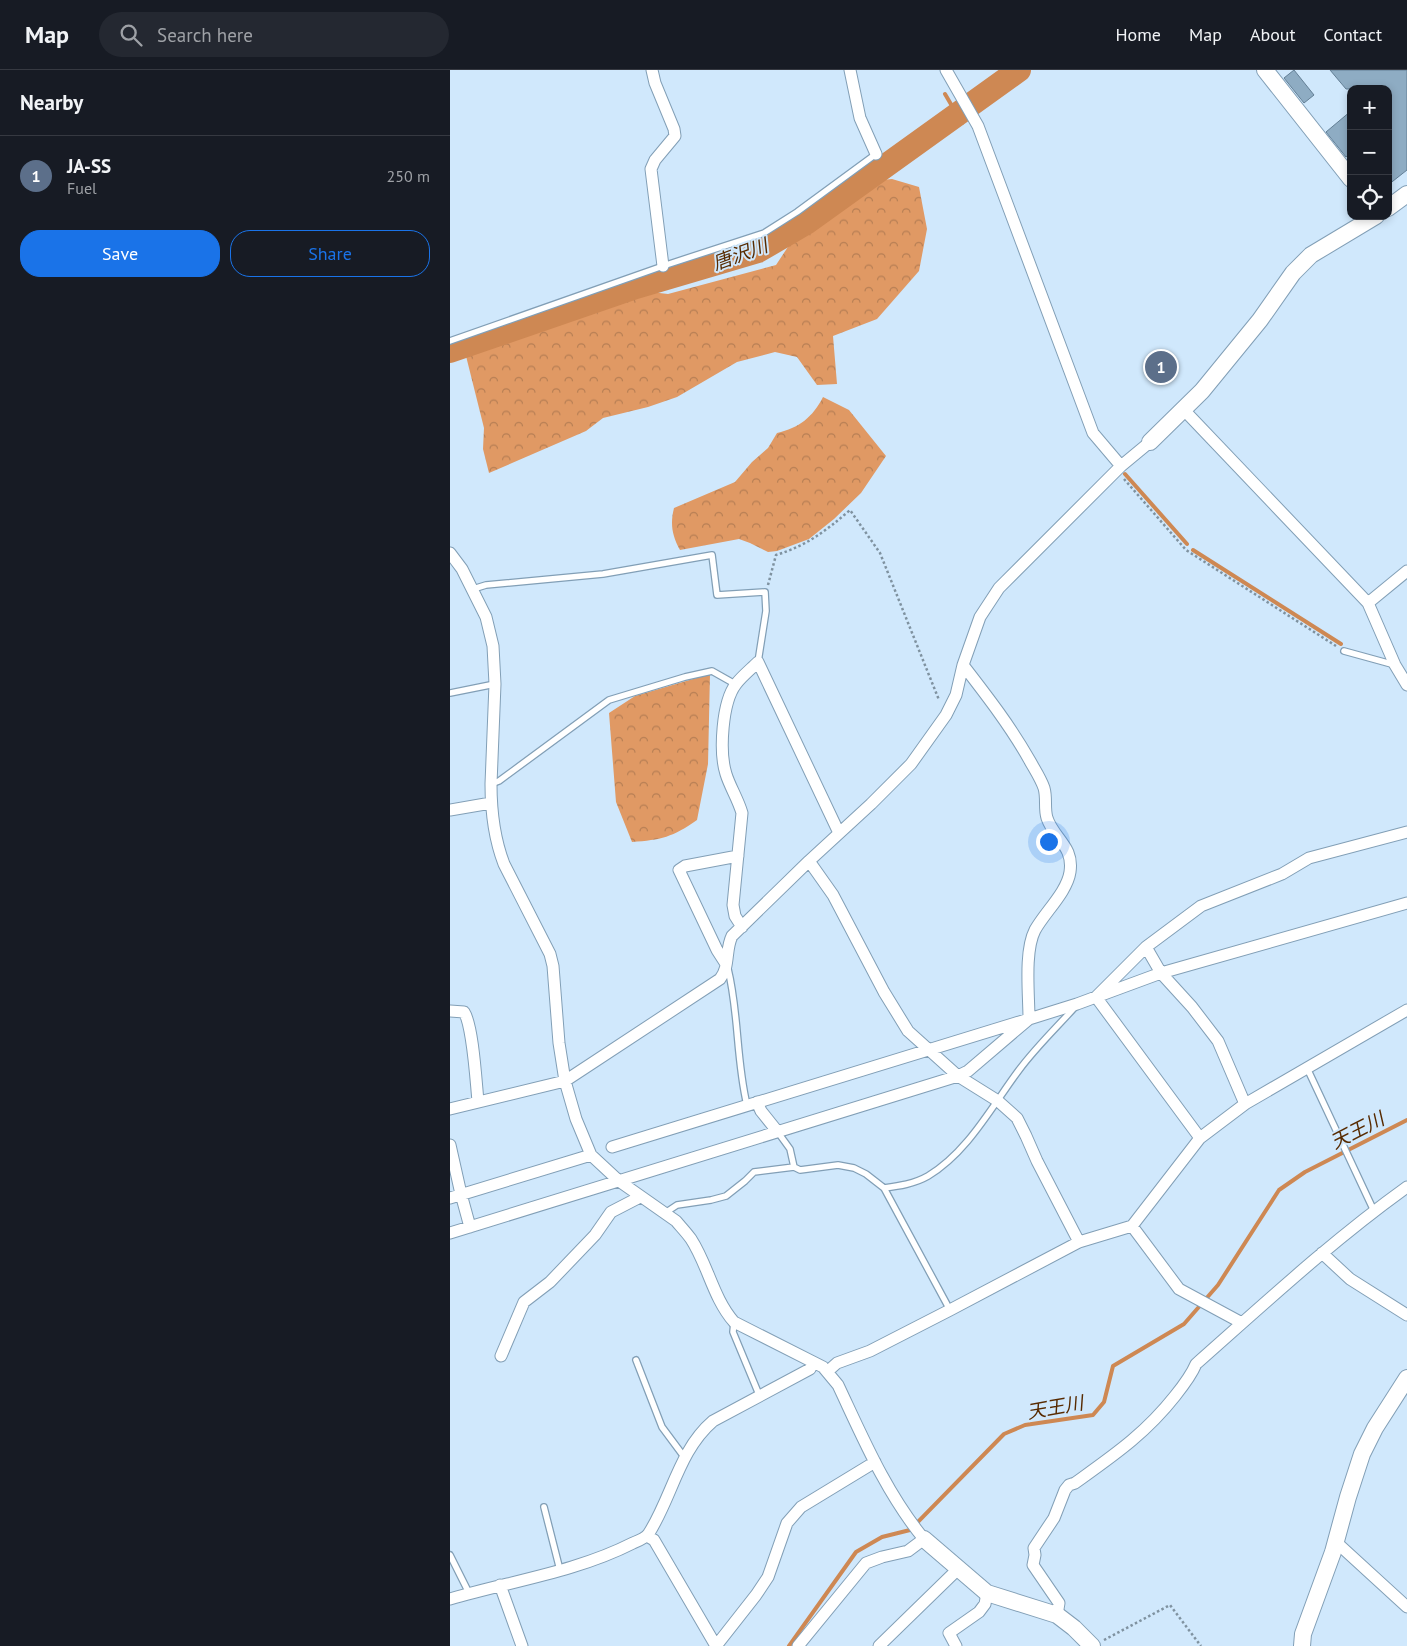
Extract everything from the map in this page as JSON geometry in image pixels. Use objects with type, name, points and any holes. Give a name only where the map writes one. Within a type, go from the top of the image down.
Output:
[{"type":"street","points":[[652,70],[675,136],[655,160],[651,168],[663,266]]},
{"type":"street","points":[[850,70],[860,118],[876,154]]},
{"type":"street","points":[[946,70],[978,126],[1093,434],[1122,472]]},
{"type":"street","points":[[1265,70],[1348,175]]},
{"type":"street","points":[[1392,205],[1407,194]]},
{"type":"street","points":[[450,1109],[565,1081],[720,979],[725,970],[728,944],[732,936],[911,764],[946,715],[956,695],[963,665],[980,617],[999,588],[1122,472],[1202,391],[1260,320],[1293,273],[1311,255],[1369,220]]},
{"type":"street","points":[[1184,410],[1368,603],[1395,665],[1407,685]]},
{"type":"street","points":[[450,553],[462,569],[486,617],[493,646],[495,684],[490,784],[494,830],[501,858],[551,960],[559,1043],[565,1081],[576,1120],[590,1155],[619,1181],[676,1221],[691,1239],[724,1311],[734,1322],[814,1362],[828,1371],[838,1385],[874,1462],[908,1520],[924,1539],[987,1592],[1057,1615],[1096,1644]]},
{"type":"street","points":[[1368,603],[1407,571]]},
{"type":"street","points":[[742,926],[735,916],[733,905],[742,813],[726,774],[723,758],[724,715],[735,684],[758,662],[839,833]]},
{"type":"street","points":[[963,665],[1012,730],[1024,750],[1045,790],[1046,818],[1068,848],[1070,856],[1070,873],[1067,883],[1035,929],[1029,946],[1029,1020]]},
{"type":"street","points":[[450,810],[491,803]]},
{"type":"street","points":[[1096,997],[1146,947],[1201,906],[1282,874],[1309,858],[1407,832]]},
{"type":"street","points":[[726,964],[717,950],[679,870],[685,866],[738,856]]},
{"type":"street","points":[[809,861],[833,895],[884,992],[908,1031],[958,1076],[998,1101],[1017,1118],[1079,1242]]},
{"type":"street","points":[[612,1147],[1029,1020],[1161,972],[1407,903]]},
{"type":"street","points":[[1146,947],[1161,972],[1192,1007],[1218,1041],[1245,1104]]},
{"type":"street","points":[[1096,997],[1200,1138]]},
{"type":"street","points":[[828,1371],[837,1363],[870,1351],[1079,1242],[1132,1226],[1200,1138],[1245,1104],[1407,1010]]},
{"type":"street","points":[[450,1011],[464,1012],[467,1017],[478,1101]]},
{"type":"street","points":[[450,1233],[958,1076],[968,1071],[1029,1020]]},
{"type":"street","points":[[752,1103],[762,1110],[777,1131]]},
{"type":"street","points":[[450,1145],[455,1196],[470,1227]]},
{"type":"street","points":[[455,1196],[590,1155]]},
{"type":"street","points":[[1057,1615],[1059,1603],[1033,1566],[1034,1548],[1054,1518],[1065,1490],[1069,1485],[1083,1478],[1140,1435],[1163,1411],[1190,1377],[1196,1364],[1322,1253],[1407,1187]]},
{"type":"street","points":[[501,1356],[524,1302],[550,1282],[595,1235],[611,1212],[640,1197]]},
{"type":"street","points":[[1132,1226],[1179,1289],[1242,1324]]},
{"type":"street","points":[[1322,1253],[1350,1279],[1407,1315]]},
{"type":"street","points":[[450,1598],[588,1562],[620,1550],[648,1536],[685,1458],[706,1428],[713,1421],[810,1368],[814,1362]]},
{"type":"street","points":[[1302,1646],[1303,1634],[1336,1542],[1362,1454],[1375,1428],[1407,1378]]},
{"type":"street","points":[[648,1536],[654,1540],[716,1646],[743,1613],[768,1577],[787,1524],[801,1507],[874,1462]]},
{"type":"street","points":[[798,1646],[866,1563],[908,1551],[924,1539]]},
{"type":"street","points":[[1336,1542],[1407,1607]]},
{"type":"street","points":[[879,1646],[958,1569]]},
{"type":"street","points":[[500,1585],[522,1646]]},
{"type":"street","points":[[956,1646],[949,1633],[979,1612],[985,1604],[987,1592]]},
{"type":"lane","points":[[450,341],[663,266],[764,233],[804,207],[876,154]]},
{"type":"lane","points":[[473,589],[486,585],[603,574],[712,555],[717,595],[765,592],[766,611],[758,662]]},
{"type":"lane","points":[[1344,651],[1395,665]]},
{"type":"lane","points":[[490,784],[499,781],[609,700],[685,677],[712,671],[735,684]]},
{"type":"lane","points":[[450,693],[495,684]]},
{"type":"lane","points":[[726,964],[735,1012],[742,1085],[752,1103]]},
{"type":"lane","points":[[884,1188],[906,1185],[927,1176],[942,1166],[982,1124],[1020,1069],[1077,1004]]},
{"type":"lane","points":[[1307,1068],[1349,1162],[1374,1211]]},
{"type":"lane","points":[[777,1131],[790,1149],[794,1167]]},
{"type":"lane","points":[[665,1213],[676,1205],[726,1196],[754,1172],[794,1167],[800,1170],[838,1166],[854,1168],[866,1174],[884,1188],[950,1310]]},
{"type":"lane","points":[[734,1322],[733,1332],[760,1397]]},
{"type":"lane","points":[[636,1360],[662,1427],[685,1458]]},
{"type":"lane","points":[[544,1507],[560,1570]]},
{"type":"lane","points":[[450,1555],[469,1593]]},
{"type":"path","points":[[1122,472],[1186,550],[1344,651]]},
{"type":"path","points":[[765,592],[776,556],[796,549],[816,538],[850,510],[880,554],[946,715]]},
{"type":"path","points":[[1096,1644],[1170,1605],[1201,1646]]},
{"type":"green space","points":[[892,179],[919,187],[927,229],[919,271],[877,319],[833,336],[837,384],[817,385],[797,357],[775,352],[737,362],[677,397],[648,407],[603,418],[586,431],[489,473],[483,449],[484,428],[465,352],[544,319],[625,289],[668,294],[776,265],[805,221],[862,182]]},
{"type":"green space","points":[[823,397],[849,410],[886,456],[861,493],[834,519],[809,539],[777,551],[768,552],[739,539],[680,550],[672,529],[674,508],[735,482],[752,462],[768,448],[777,433],[799,425],[810,416]]},
{"type":"green space","points":[[710,674],[708,764],[697,820],[666,837],[632,842],[616,802],[609,713],[635,696]]},
{"type":"building","points":[[1294,70],[1314,95],[1304,103],[1284,78]]},
{"type":"building","points":[[1330,70],[1407,70],[1407,170],[1392,182],[1392,85],[1347,85],[1346,89]]},
{"type":"building","points":[[1347,114],[1347,156],[1346,157],[1326,132]]},
{"type":"waterway","name":"唐沢川","points":[[450,351],[636,287],[758,251],[806,223],[1019,70]]},
{"type":"waterway","points":[[945,94],[962,123]]},
{"type":"waterway","points":[[1125,474],[1187,544]]},
{"type":"waterway","points":[[1193,550],[1341,644]]},
{"type":"waterway","name":"天王川","points":[[789,1646],[856,1552],[882,1537],[910,1530],[1004,1434],[1025,1425],[1093,1415],[1104,1402],[1113,1366],[1184,1324],[1218,1285],[1279,1190],[1305,1172],[1407,1120]]},
{"type":"place","name":"JA-SS","points":[[1161,367]]}]
